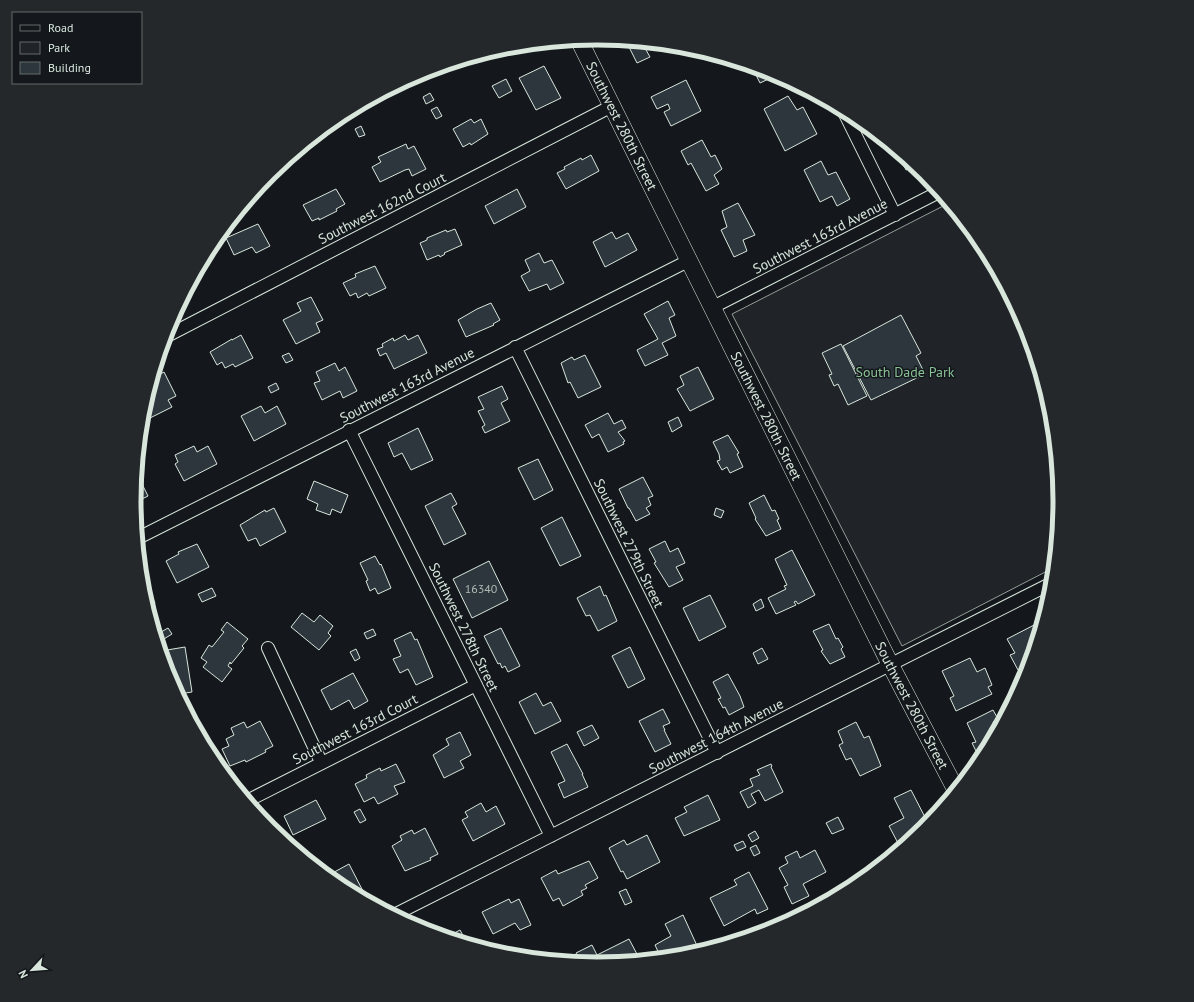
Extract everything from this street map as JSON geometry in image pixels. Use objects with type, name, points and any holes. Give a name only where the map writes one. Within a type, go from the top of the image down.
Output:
[{"type":"street","name":"Southwest 280th Street","points":[[582,46],[690,260],[890,664],[954,785]]},
{"type":"street","name":"Southwest 162nd Court","points":[[173,333],[612,106]]},
{"type":"street","points":[[849,121],[895,214]]},
{"type":"street","name":"Southwest 163rd Avenue","points":[[713,307],[934,194]]},
{"type":"street","name":"Southwest 163rd Avenue","points":[[142,536],[690,260]]},
{"type":"street","name":"Southwest 279th Street","points":[[515,347],[717,753]]},
{"type":"street","name":"Southwest 278th Street","points":[[350,430],[551,836]]},
{"type":"street","name":"Southwest 164th Avenue","points":[[400,912],[1045,587]]},
{"type":"street","points":[[268,648],[321,762]]},
{"type":"street","name":"Southwest 163rd Court","points":[[251,799],[321,762],[476,685]]},
{"type":"green space","name":"South Dade Park","points":[[944,205],[959,223],[992,273],[1006,299],[1029,354],[1044,412],[1052,471],[1052,531],[1047,571],[902,646],[732,314]]},
{"type":"building","points":[[629,46],[645,48],[650,57],[637,63]]},
{"type":"building","points":[[544,66],[561,98],[536,110],[519,78]]},
{"type":"building","points":[[755,73],[769,79],[760,83]]},
{"type":"building","points":[[506,79],[512,91],[499,98],[492,86]]},
{"type":"building","points":[[686,80],[701,111],[671,126],[664,112],[670,109],[668,104],[657,109],[651,97]]},
{"type":"building","points":[[430,93],[434,100],[426,104],[423,97]]},
{"type":"building","points":[[788,96],[797,110],[803,107],[817,134],[785,151],[764,109]]},
{"type":"building","points":[[437,107],[442,116],[436,119],[431,110]]},
{"type":"building","points":[[471,119],[474,123],[481,119],[488,134],[471,145],[470,143],[463,147],[453,129]]},
{"type":"building","points":[[361,126],[365,135],[359,137],[355,129]]},
{"type":"building","points":[[702,140],[711,157],[715,155],[722,169],[714,175],[719,184],[706,191],[691,163],[688,165],[681,151]]},
{"type":"building","points":[[406,144],[408,149],[414,146],[426,169],[412,176],[409,169],[405,170],[380,182],[372,167],[381,162],[378,157]]},
{"type":"building","points":[[591,155],[599,171],[566,189],[557,173],[565,169],[564,167],[581,158],[582,160]]},
{"type":"building","points":[[821,161],[828,175],[836,172],[850,199],[837,206],[832,196],[820,202],[804,170]]},
{"type":"building","points":[[902,162],[909,169],[906,170]]},
{"type":"building","points":[[336,189],[345,204],[336,209],[337,211],[319,220],[319,218],[312,221],[303,205]]},
{"type":"building","points":[[517,189],[526,207],[494,224],[485,206]]},
{"type":"building","points":[[738,203],[755,235],[743,240],[747,251],[734,257],[721,230],[727,227],[722,211]]},
{"type":"building","points":[[258,224],[270,246],[256,253],[252,247],[234,255],[226,238]]},
{"type":"building","points":[[455,229],[462,245],[444,253],[445,254],[440,257],[439,255],[427,260],[420,243],[427,240],[427,238],[446,230],[447,232]]},
{"type":"building","points":[[612,232],[616,239],[628,233],[637,250],[605,267],[593,242]]},
{"type":"building","points":[[539,253],[544,263],[552,260],[564,283],[550,290],[547,284],[529,291],[521,276],[530,271],[525,260]]},
{"type":"building","points":[[375,266],[386,288],[369,296],[367,293],[358,298],[356,293],[350,296],[343,283],[356,277],[355,274]]},
{"type":"building","points":[[311,297],[323,320],[316,323],[320,332],[296,344],[283,320],[301,311],[297,303]]},
{"type":"building","points":[[668,301],[675,315],[669,318],[676,336],[662,343],[668,355],[645,366],[637,350],[658,339],[644,314]]},
{"type":"building","points":[[491,303],[500,320],[493,324],[494,325],[466,337],[458,320]]},
{"type":"building","points":[[901,315],[921,353],[916,356],[925,374],[871,400],[843,346]]},
{"type":"building","points":[[241,335],[253,358],[235,367],[233,364],[225,368],[222,362],[217,365],[210,352]]},
{"type":"building","points":[[405,335],[408,340],[418,335],[427,353],[394,369],[386,353],[380,356],[377,349],[383,347],[382,344],[393,338],[394,341]]},
{"type":"building","points":[[841,344],[867,396],[848,405],[838,384],[834,386],[829,375],[832,374],[822,353]]},
{"type":"building","points":[[289,353],[293,360],[286,363],[282,356]]},
{"type":"building","points":[[585,355],[601,387],[578,398],[570,382],[568,383],[561,363],[572,357],[574,360]]},
{"type":"building","points":[[335,363],[339,371],[345,367],[357,391],[343,398],[340,391],[322,400],[314,383],[320,381],[316,372]]},
{"type":"building","points":[[698,367],[714,399],[690,411],[677,389],[684,385],[680,376]]},
{"type":"building","points":[[164,372],[176,396],[168,400],[172,407],[150,418],[150,412],[159,375]]},
{"type":"building","points":[[276,383],[279,389],[271,393],[268,387]]},
{"type":"building","points":[[502,386],[508,399],[501,403],[510,421],[485,433],[482,427],[485,425],[478,411],[484,409],[478,397]]},
{"type":"building","points":[[261,406],[265,413],[277,406],[286,424],[254,441],[241,416]]},
{"type":"building","points":[[608,413],[614,424],[622,420],[626,428],[618,432],[625,441],[623,442],[624,444],[608,452],[599,434],[592,438],[585,425]]},
{"type":"building","points":[[678,417],[682,426],[672,432],[668,422]]},
{"type":"building","points":[[418,428],[433,460],[411,470],[402,453],[394,457],[388,443]]},
{"type":"building","points":[[728,435],[739,453],[737,454],[743,467],[730,473],[727,467],[722,470],[717,461],[720,460],[719,454],[713,442]]},
{"type":"building","points":[[194,446],[197,452],[208,446],[217,464],[184,481],[175,464],[178,462],[175,455]]},
{"type":"building","points":[[538,459],[553,490],[534,500],[518,468]]},
{"type":"building","points":[[643,477],[653,496],[648,498],[651,505],[646,508],[650,514],[636,521],[619,489]]},
{"type":"building","points":[[314,481],[348,495],[341,513],[332,509],[330,515],[316,510],[318,504],[307,499]]},
{"type":"building","points":[[142,483],[148,496],[141,499]]},
{"type":"building","points":[[451,493],[457,504],[452,507],[466,534],[444,545],[425,506]]},
{"type":"building","points":[[764,495],[772,511],[775,510],[781,529],[766,536],[755,519],[756,518],[749,503]]},
{"type":"building","points":[[274,508],[286,532],[260,546],[256,538],[248,541],[240,525],[265,510],[266,512]]},
{"type":"building","points":[[716,508],[724,511],[721,518],[714,515]]},
{"type":"building","points":[[562,517],[581,556],[560,566],[541,528]]},
{"type":"building","points":[[665,541],[670,552],[678,548],[685,563],[676,567],[683,580],[669,587],[654,563],[656,562],[649,549]]},
{"type":"building","points":[[197,544],[209,567],[177,583],[166,561],[179,554],[178,552]]},
{"type":"building","points":[[792,550],[815,595],[798,604],[796,601],[794,602],[796,605],[776,614],[768,598],[786,589],[784,586],[787,585],[775,559]]},
{"type":"building","points":[[375,556],[380,565],[381,564],[391,588],[378,594],[375,588],[370,591],[366,581],[368,580],[360,563]]},
{"type":"building","points":[[489,561],[508,600],[472,618],[453,579]]},
{"type":"building","points":[[600,586],[604,596],[606,595],[617,621],[598,631],[590,615],[586,616],[577,598]]},
{"type":"building","points":[[212,588],[216,596],[202,602],[198,594]]},
{"type":"building","points":[[710,595],[726,627],[699,641],[683,608]]},
{"type":"building","points":[[761,599],[764,607],[756,611],[753,604]]},
{"type":"building","points":[[302,613],[314,622],[320,615],[333,626],[328,633],[331,636],[319,650],[291,627]]},
{"type":"building","points":[[227,622],[248,639],[242,646],[244,648],[231,664],[230,662],[228,666],[232,669],[222,682],[203,667],[207,662],[201,658],[209,645],[212,647],[224,632],[221,630]]},
{"type":"building","points":[[829,624],[836,639],[838,638],[843,647],[841,649],[845,657],[830,664],[821,651],[823,650],[813,631]]},
{"type":"building","points":[[1036,624],[1029,648],[1020,670],[1018,670],[1010,655],[1015,653],[1007,639]]},
{"type":"building","points":[[168,628],[172,634],[163,640],[161,632]]},
{"type":"building","points":[[501,628],[520,666],[508,672],[505,666],[502,668],[500,663],[498,664],[484,636]]},
{"type":"building","points":[[373,629],[376,635],[367,639],[364,633]]},
{"type":"building","points":[[411,632],[415,640],[417,639],[433,677],[416,685],[408,669],[400,673],[393,659],[401,656],[394,640]]},
{"type":"building","points":[[185,647],[192,692],[184,693],[166,650]]},
{"type":"building","points":[[630,647],[645,679],[628,688],[612,656]]},
{"type":"building","points":[[762,648],[768,659],[758,664],[753,653]]},
{"type":"building","points":[[356,649],[360,658],[355,661],[350,652]]},
{"type":"building","points":[[970,658],[977,672],[985,668],[992,685],[988,687],[992,694],[956,711],[950,698],[954,696],[942,671]]},
{"type":"building","points":[[353,673],[368,701],[354,709],[349,700],[331,710],[321,690]]},
{"type":"building","points":[[728,674],[744,707],[729,715],[725,707],[723,708],[718,699],[721,698],[713,682]]},
{"type":"building","points":[[536,693],[543,706],[551,702],[561,721],[535,734],[519,702]]},
{"type":"building","points":[[663,709],[670,723],[663,726],[671,744],[655,752],[639,721]]},
{"type":"building","points":[[993,710],[998,718],[993,722],[994,725],[992,729],[979,750],[976,751],[972,743],[976,742],[967,723]]},
{"type":"building","points":[[260,721],[273,746],[265,750],[266,752],[246,762],[245,760],[230,766],[222,749],[229,746],[226,739],[234,735],[231,728],[244,722],[247,728]]},
{"type":"building","points":[[856,722],[864,738],[869,736],[881,766],[860,776],[851,758],[846,760],[839,745],[843,743],[838,731]]},
{"type":"building","points":[[592,725],[599,738],[584,746],[577,732]]},
{"type":"building","points":[[460,732],[471,755],[460,761],[464,768],[444,778],[433,755],[449,745],[446,739]]},
{"type":"building","points":[[567,744],[583,774],[588,787],[564,798],[558,784],[565,781],[551,752]]},
{"type":"building","points":[[396,764],[405,782],[394,786],[398,794],[378,804],[374,797],[364,802],[355,784],[367,778],[366,775],[380,768],[381,771]]},
{"type":"building","points":[[771,764],[783,792],[765,801],[759,790],[751,794],[756,803],[748,808],[740,792],[753,786],[750,779],[760,775],[757,770]]},
{"type":"building","points":[[911,790],[925,817],[898,844],[889,826],[904,818],[894,798]]},
{"type":"building","points":[[708,795],[720,820],[684,836],[675,818],[687,812],[684,807]]},
{"type":"building","points":[[316,800],[326,819],[293,835],[284,816]]},
{"type":"building","points":[[481,803],[486,812],[496,806],[505,824],[473,841],[462,820],[468,817],[465,812]]},
{"type":"building","points":[[360,809],[366,820],[360,823],[354,812]]},
{"type":"building","points":[[838,817],[844,829],[832,834],[826,823]]},
{"type":"building","points":[[425,828],[438,854],[430,858],[431,860],[405,871],[392,846],[402,840],[400,836],[412,830],[414,834]]},
{"type":"building","points":[[755,831],[759,838],[752,842],[748,835]]},
{"type":"building","points":[[647,835],[660,862],[627,879],[623,871],[621,872],[609,848],[624,840],[627,845]]},
{"type":"building","points":[[743,841],[746,847],[737,851],[734,845]]},
{"type":"building","points":[[756,845],[760,853],[754,856],[750,848]]},
{"type":"building","points":[[815,850],[826,872],[803,884],[809,896],[792,904],[784,887],[788,885],[779,868],[788,863],[785,857],[797,851],[800,858]]},
{"type":"building","points":[[589,861],[598,878],[585,885],[587,888],[581,891],[583,895],[563,906],[559,898],[553,901],[541,878],[556,870],[558,874]]},
{"type":"building","points":[[349,864],[364,893],[344,880],[333,873]]},
{"type":"building","points":[[749,872],[768,909],[757,914],[755,909],[724,926],[710,898],[737,885],[734,880]]},
{"type":"building","points":[[626,889],[632,902],[625,905],[619,892]]},
{"type":"building","points":[[509,899],[511,903],[519,899],[531,925],[520,930],[515,923],[493,934],[482,912]]},
{"type":"building","points":[[683,915],[697,945],[659,953],[655,945],[671,936],[665,924]]},
{"type":"building","points":[[460,930],[464,937],[453,934]]},
{"type":"building","points":[[629,939],[637,955],[597,957],[577,956],[576,953],[592,945],[597,955]]}]
